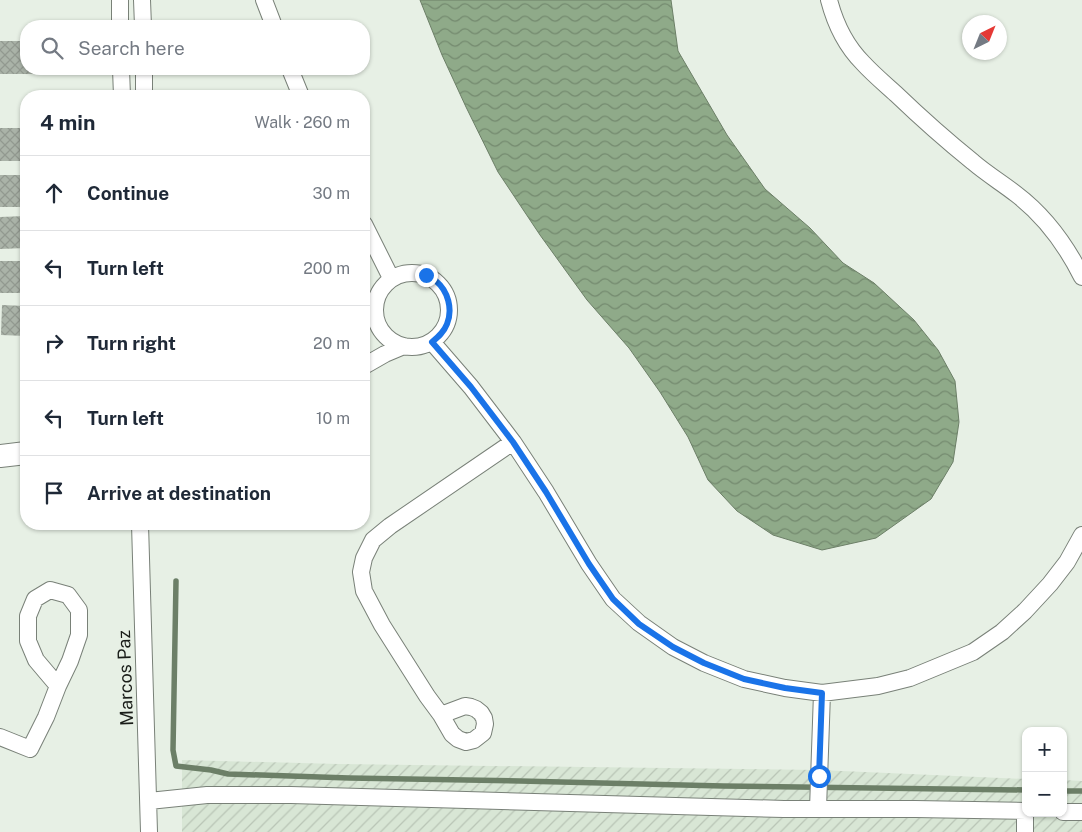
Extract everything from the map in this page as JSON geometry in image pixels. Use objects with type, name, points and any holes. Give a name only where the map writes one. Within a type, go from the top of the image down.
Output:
[{"type":"street","points":[[120,0],[120,20]]},
{"type":"street","points":[[142,0],[143,20]]},
{"type":"street","points":[[264,0],[272,20]]},
{"type":"street","points":[[829,0],[834,20],[861,62],[938,134],[1018,195],[1040,216],[1058,237],[1073,259],[1082,277]]},
{"type":"street","points":[[121,75],[122,90]]},
{"type":"street","points":[[144,75],[144,90]]},
{"type":"street","points":[[292,75],[299,90]]},
{"type":"street","points":[[370,236],[391,278]]},
{"type":"street","points":[[370,316],[378,293],[391,278],[402,273],[414,272],[426,275],[436,281],[444,290],[450,312],[447,324],[432,342],[423,346],[413,347],[393,342],[384,334],[378,324],[370,319]]},
{"type":"street","points":[[432,342],[471,387],[513,442],[613,599],[639,624],[673,647],[704,663],[744,679],[785,688],[822,693],[878,686],[910,678],[973,652],[1002,632],[1025,611],[1067,562],[1082,535]]},
{"type":"street","points":[[370,363],[404,346]]},
{"type":"street","points":[[441,715],[382,625],[364,591],[362,572],[364,558],[373,540],[390,526],[513,442]]},
{"type":"street","points":[[0,456],[20,453]]},
{"type":"street","name":"Marcos Paz","points":[[140,530],[149,832]]},
{"type":"street","points":[[0,738],[30,749],[70,662],[79,635],[79,610],[68,595],[50,590],[35,599],[28,616],[28,641],[36,660],[58,686]]},
{"type":"street","points":[[818,804],[822,693]]},
{"type":"street","points":[[148,801],[206,795],[291,795],[774,809],[818,804],[915,809],[1022,811]]},
{"type":"street","points":[[1067,812],[1082,812]]},
{"type":"street","points":[[1025,832],[1026,817]]},
{"type":"shaded area","points":[[182,760],[339,764],[819,770],[1022,779],[1022,817],[1067,817],[1067,780],[1082,781],[1082,832],[182,832]]},
{"type":"water","points":[[420,0],[671,0],[678,51],[727,135],[765,189],[810,228],[843,263],[874,283],[914,320],[938,350],[955,381],[959,422],[953,462],[931,499],[876,538],[822,550],[773,535],[737,511],[708,480],[688,437],[660,392],[629,348],[587,300],[498,172],[442,55]]},
{"type":"building","points":[[0,41],[20,41],[20,74],[0,74]]},
{"type":"building","points":[[0,128],[20,128],[20,161],[0,161]]},
{"type":"building","points":[[0,175],[20,175],[20,207],[0,207]]},
{"type":"building","points":[[20,216],[20,248],[0,249],[0,217]]},
{"type":"building","points":[[0,261],[20,261],[20,293],[0,293]]},
{"type":"building","points":[[2,305],[20,306],[20,336],[1,335]]},
{"type":"waterway","points":[[176,581],[173,750],[176,766],[228,774],[349,778],[1022,790]]},
{"type":"waterway","points":[[1067,791],[1082,791]]},
{"type":"route","points":[[426,275],[436,281],[444,290],[450,312],[447,324],[432,342],[471,387],[513,442],[613,599],[639,624],[673,647],[704,663],[744,679],[785,688],[822,693],[819,776]]}]
